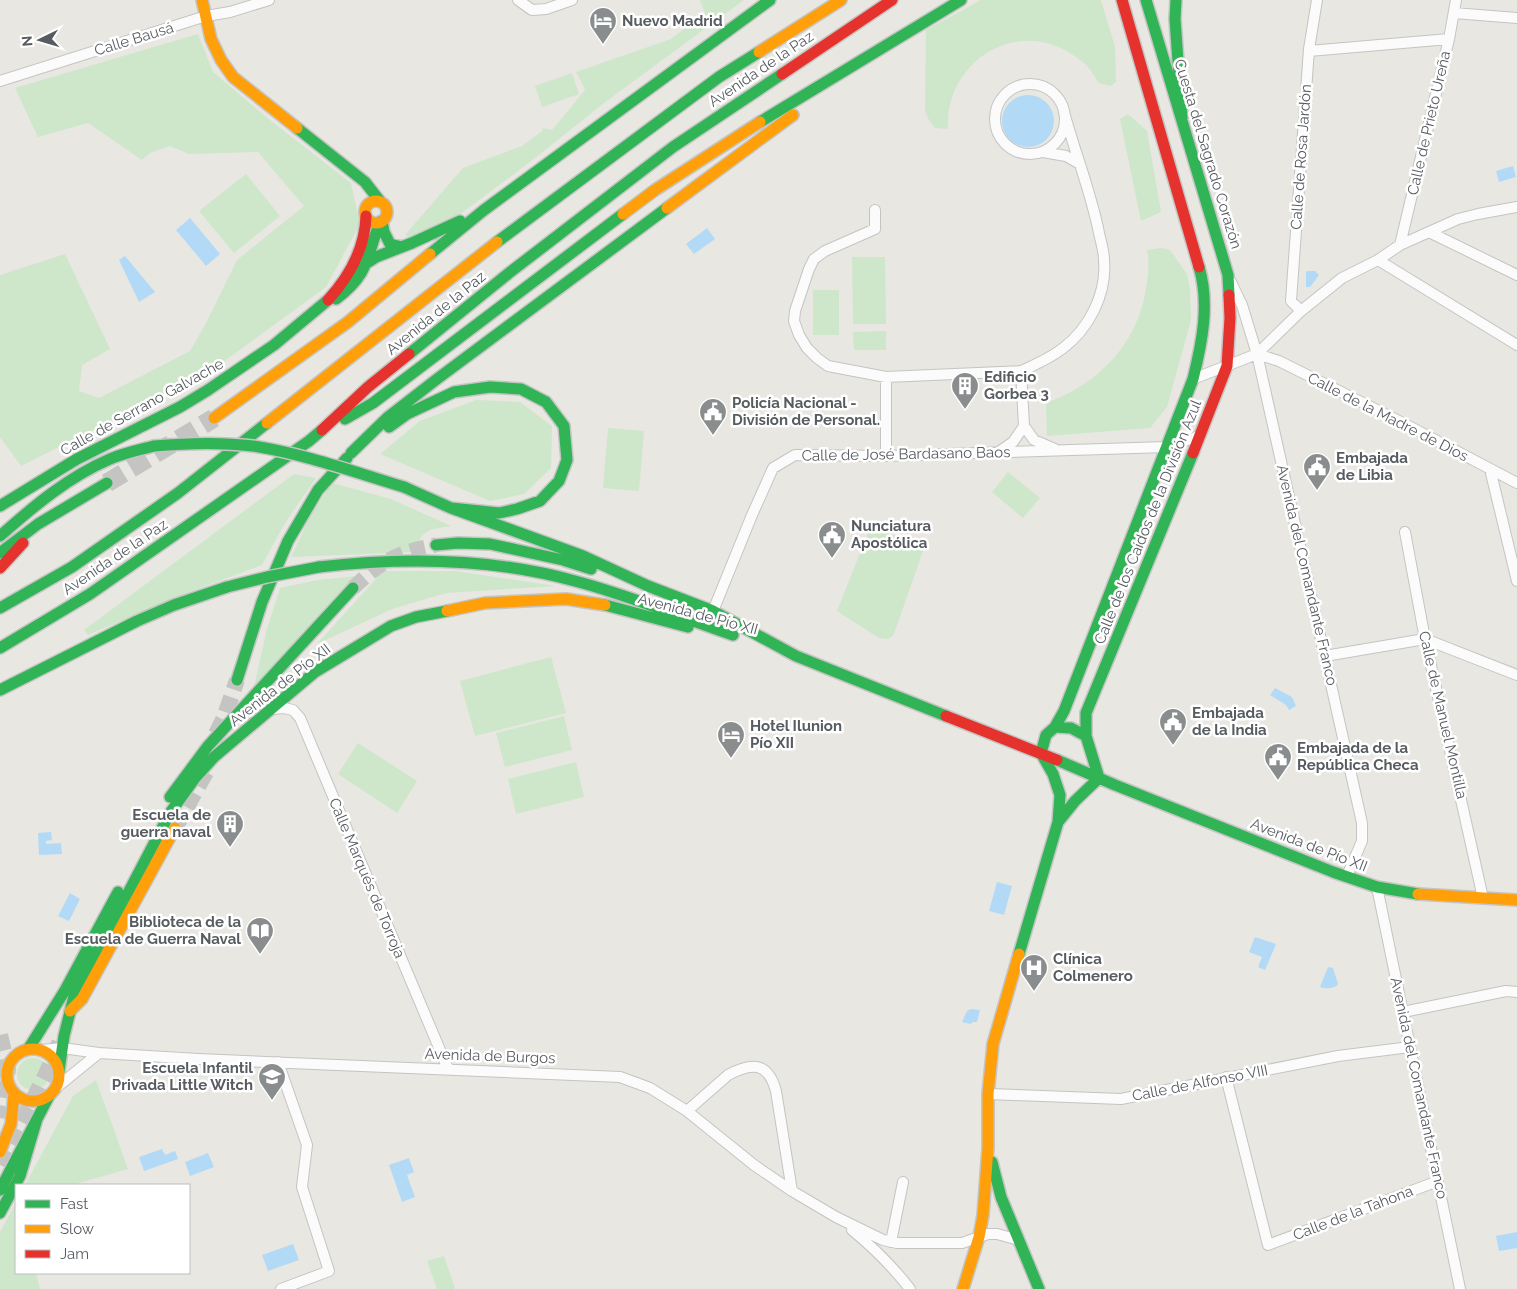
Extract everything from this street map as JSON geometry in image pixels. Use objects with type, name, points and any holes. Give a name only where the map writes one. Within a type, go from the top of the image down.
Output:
[{"type":"main road","name":"Calle de Serrano Galvache","points":[[202,0],[211,38],[221,60],[233,77],[365,182],[379,200]]},
{"type":"main road","points":[[214,418],[348,322],[484,210],[770,0]]},
{"type":"main road","name":"Avenida de la Paz","points":[[0,608],[72,567],[178,493],[492,246],[719,78],[841,0]]},
{"type":"main road","name":"Avenida de la Paz","points":[[0,648],[90,594],[309,441],[375,381],[509,274],[673,148],[892,0]]},
{"type":"main road","points":[[309,441],[373,403],[654,190],[740,134],[961,0]]},
{"type":"main road","name":"Calle de los Caídos de la División Azul","points":[[1055,727],[1071,693],[1193,379],[1199,356],[1205,316],[1205,293],[1201,273],[1122,0]]},
{"type":"main road","name":"Cuesta del Sagrado Corazón","points":[[1146,0],[1228,275],[1230,318]]},
{"type":"main road","points":[[1176,0],[1175,19],[1182,118]]},
{"type":"main road","points":[[719,78],[792,17]]},
{"type":"main road","points":[[240,682],[254,624],[278,562],[318,490],[351,453],[388,418],[437,379],[698,184],[891,44]]},
{"type":"main road","name":"Calle de Serrano Galvache","points":[[318,310],[335,294],[348,275],[365,229],[364,189],[356,175]]},
{"type":"main road","points":[[379,200],[385,204],[388,210],[387,217],[381,222],[373,222],[366,211],[372,201],[379,200]]},
{"type":"main road","points":[[348,275],[368,261],[484,210]]},
{"type":"main road","name":"Calle de Serrano Galvache","points":[[0,506],[88,453],[179,407],[257,358],[318,310],[353,286],[359,279],[368,261],[381,222]]},
{"type":"main road","points":[[381,222],[390,244],[402,246]]},
{"type":"main road","name":"Calle de los Caídos de la División Azul","points":[[1086,736],[1086,713],[1179,489],[1227,366],[1230,318]]},
{"type":"main road","points":[[351,453],[407,414],[454,392],[490,387],[521,389],[546,402],[564,426],[567,460],[559,481],[540,502],[517,509],[499,513],[451,508]]},
{"type":"main road","name":"Avenida de Pío XII","points":[[0,536],[39,501],[87,471],[125,453],[154,446],[205,442],[259,448],[315,460],[404,487],[451,508],[583,556],[648,586],[713,611],[796,656]]},
{"type":"main road","points":[[0,553],[42,520],[107,483]]},
{"type":"main road","points":[[0,568],[15,550],[68,504]]},
{"type":"main road","name":"Avenida de Pío XII","points":[[436,545],[458,543],[490,544],[563,560],[648,586]]},
{"type":"main road","points":[[0,690],[137,621],[174,605],[227,587],[319,567],[371,561],[469,563],[515,569],[600,588],[733,636]]},
{"type":"main road","name":"Avenida de Pío XII","points":[[30,1048],[64,992],[163,809],[182,779],[208,746],[353,588]]},
{"type":"main road","name":"Avenida de Pío XII","points":[[59,1071],[62,1048],[74,996],[170,813],[195,778],[214,757],[314,672],[391,626],[416,617],[485,602],[566,600],[614,607],[689,627],[733,636],[796,656],[1377,887],[1418,894],[1517,900]]},
{"type":"main road","points":[[963,1289],[984,1215],[988,1148],[988,1094],[993,1044],[1058,822],[1060,794],[1053,774],[1041,753],[1046,735],[1055,727],[1071,728],[1086,736],[1099,778],[1075,801],[1058,822]]},
{"type":"main road","points":[[1060,794],[1075,801]]},
{"type":"main road","points":[[69,1014],[82,999],[176,828]]},
{"type":"main road","points":[[0,1090],[7,1076],[11,1060],[20,1052],[30,1048]]},
{"type":"main road","name":"Avenida de Burgos","points":[[30,1048],[42,1050]]},
{"type":"main road","points":[[0,1190],[36,1119],[49,1096],[57,1087],[59,1071],[56,1062],[42,1050]]},
{"type":"main road","points":[[0,1055],[11,1060]]},
{"type":"main road","points":[[7,1076],[8,1084],[14,1094],[24,1100],[33,1102],[49,1096]]},
{"type":"main road","points":[[0,1152],[6,1141],[13,1116],[14,1094]]},
{"type":"main road","points":[[16,1184],[28,1152],[36,1119]]},
{"type":"main road","points":[[988,1148],[1002,1197],[1039,1289]]},
{"type":"main road","points":[[0,1213],[15,1185]]},
{"type":"street","name":"Calle Bausá","points":[[0,81],[206,16],[230,12],[268,0]]},
{"type":"street","points":[[518,0],[532,10],[546,9],[572,0]]},
{"type":"street","name":"Calle de Rosa Jardón","points":[[1300,312],[1291,301],[1309,51],[1317,0]]},
{"type":"street","name":"Calle de Prieto Ureña","points":[[1400,245],[1449,39],[1456,0]]},
{"type":"street","points":[[1454,14],[1517,18]]},
{"type":"street","points":[[1309,51],[1449,39]]},
{"type":"street","points":[[875,210],[875,230],[825,251],[814,259],[804,283],[795,311],[794,321],[807,348],[828,366],[886,377],[1021,371],[1061,350],[1084,327],[1097,303],[1103,281],[1104,260],[1096,220],[1080,164],[1060,102],[1043,87],[1032,84],[1010,90],[1002,98],[997,108],[995,119],[997,131],[1002,141],[1010,148],[1020,153],[1032,154],[1043,152],[1066,156],[1080,164]]},
{"type":"street","points":[[1043,152],[1053,145],[1060,136],[1064,124],[1064,112]]},
{"type":"street","points":[[1193,379],[1257,354],[1300,312],[1342,278],[1378,260],[1400,245],[1458,219],[1517,207]]},
{"type":"street","points":[[1429,232],[1517,275]]},
{"type":"street","points":[[1378,260],[1517,345]]},
{"type":"street","name":"Avenida del Comandante Franco","points":[[1228,275],[1242,305],[1257,354],[1362,823],[1362,841],[1347,876]]},
{"type":"street","name":"Calle de la Madre de Dios","points":[[1257,354],[1279,361],[1517,483]]},
{"type":"street","points":[[1021,371],[1024,426],[1034,440],[1058,450]]},
{"type":"street","points":[[886,377],[886,456]]},
{"type":"street","points":[[997,453],[1013,442],[1024,426]]},
{"type":"street","name":"Calle de José Bardasano Baos","points":[[713,611],[773,468],[795,455],[886,456],[1167,447],[1199,436]]},
{"type":"street","points":[[1490,469],[1517,581]]},
{"type":"street","name":"Calle de Manuel Montilla","points":[[1405,532],[1425,639],[1483,898]]},
{"type":"street","points":[[1325,656],[1425,639],[1517,675]]},
{"type":"street","name":"Calle Marqués de Torroja","points":[[270,709],[284,708],[293,710],[300,718],[448,1069]]},
{"type":"street","name":"Avenida del Comandante Franco","points":[[1377,887],[1460,1289]]},
{"type":"street","points":[[1403,1012],[1506,991],[1517,992]]},
{"type":"street","name":"Calle de Alfonso VIII","points":[[988,1094],[1122,1099],[1338,1056],[1410,1047]]},
{"type":"street","name":"Avenida de Burgos","points":[[42,1050],[62,1048],[100,1053],[620,1077],[650,1088],[687,1110],[754,1165],[792,1191],[836,1217]]},
{"type":"street","points":[[57,1087],[100,1053]]},
{"type":"street","points":[[278,1062],[307,1145],[302,1188],[329,1271],[281,1289]]},
{"type":"street","points":[[687,1110],[728,1076],[745,1067],[759,1067],[767,1071],[773,1080],[776,1091],[792,1191]]},
{"type":"street","name":"Calle de la Tahona","points":[[1226,1077],[1268,1245],[1438,1181]]},
{"type":"street","points":[[891,1242],[903,1182]]},
{"type":"street","points":[[836,1217],[874,1236],[891,1242],[962,1243],[979,1237],[997,1234],[1019,1240]]},
{"type":"street","points":[[836,1217],[869,1243],[910,1289]]},
{"type":"green space","points":[[700,0],[744,0],[604,103],[463,212],[428,233],[408,237],[405,235],[463,168],[522,146],[542,131],[543,128],[552,130],[585,90],[576,72],[671,39],[705,13]]},
{"type":"green space","points":[[981,0],[1101,0],[1115,47],[1116,82],[1110,86],[1099,83],[1083,62],[1051,44],[1029,41],[1007,44],[988,53],[971,66],[958,84],[950,105],[948,129],[935,128],[925,111],[926,30]]},
{"type":"green space","points":[[198,34],[213,72],[266,117],[351,183],[360,224],[326,287],[212,370],[21,466],[0,437],[0,275],[65,254],[110,349],[82,365],[79,391],[99,398],[190,351],[237,260],[304,206],[258,152],[189,154],[170,146],[150,153],[142,160],[88,123],[38,137],[15,88]]},
{"type":"green space","points":[[572,73],[579,94],[542,107],[535,86]]},
{"type":"green space","points":[[1128,114],[1147,131],[1161,212],[1141,221],[1120,119]]},
{"type":"green space","points":[[246,174],[280,216],[234,253],[199,211]]},
{"type":"green space","points":[[1161,248],[1170,250],[1187,274],[1190,290],[1191,320],[1167,407],[1150,428],[1047,436],[1046,403],[1082,385],[1112,360],[1124,345],[1134,328],[1146,289],[1148,275],[1147,250]]},
{"type":"green space","points":[[852,257],[885,257],[886,324],[853,324]]},
{"type":"green space","points":[[813,290],[839,290],[839,335],[813,335]]},
{"type":"green space","points":[[886,331],[886,350],[854,350],[853,332]]},
{"type":"green space","points":[[476,400],[520,402],[552,426],[551,468],[524,494],[490,501],[380,454],[420,421]]},
{"type":"green space","points":[[608,428],[644,431],[639,491],[603,488]]},
{"type":"green space","points":[[1008,472],[1040,498],[1023,518],[992,492]]},
{"type":"green space","points":[[294,474],[316,478],[285,523],[262,565],[189,592],[88,635],[84,630]]},
{"type":"green space","points":[[332,483],[391,499],[451,526],[437,528],[424,534],[420,538],[415,552],[291,557],[310,517]]},
{"type":"green space","points":[[870,528],[925,545],[894,634],[889,639],[879,638],[837,611]]},
{"type":"green space","points":[[383,571],[455,571],[556,586],[446,593],[392,609],[317,644]]},
{"type":"green space","points":[[356,576],[254,687],[267,629],[280,588],[318,580]]},
{"type":"green space","points":[[551,657],[566,713],[475,736],[460,681]]},
{"type":"green space","points":[[564,716],[572,750],[505,767],[496,733]]},
{"type":"green space","points":[[358,743],[417,781],[397,813],[338,774]]},
{"type":"green space","points":[[576,762],[584,797],[516,814],[508,779]]},
{"type":"green space","points":[[33,1058],[44,1063],[49,1074],[44,1085],[33,1090],[22,1085],[17,1074],[22,1063]]},
{"type":"green space","points":[[96,1080],[128,1169],[76,1184],[26,1184],[73,1096]]},
{"type":"green space","points":[[15,1204],[15,1274],[36,1274],[40,1289],[0,1289],[0,1232]]},
{"type":"green space","points":[[444,1256],[454,1289],[437,1289],[427,1261]]},
{"type":"water","points":[[1023,95],[1033,95],[1047,102],[1054,116],[1054,126],[1047,140],[1033,147],[1023,147],[1013,143],[1006,136],[1002,126],[1002,116],[1006,106],[1013,99]]},
{"type":"water","points":[[1513,166],[1516,177],[1499,182],[1496,171]]},
{"type":"water","points":[[190,218],[220,254],[206,266],[176,230]]},
{"type":"water","points":[[707,228],[715,239],[694,254],[686,244]]},
{"type":"water","points":[[125,256],[155,292],[139,302],[119,260]]},
{"type":"water","points":[[1315,271],[1319,275],[1310,287],[1306,287],[1306,272]]},
{"type":"water","points":[[1317,458],[1324,459],[1321,471],[1306,469],[1305,462]]},
{"type":"water","points":[[1275,688],[1292,697],[1296,706],[1289,710],[1286,705],[1270,695]]},
{"type":"water","points":[[51,832],[52,840],[46,841],[46,844],[61,843],[62,854],[39,855],[38,833]]},
{"type":"water","points":[[997,882],[1012,886],[1004,915],[989,911]]},
{"type":"water","points":[[70,893],[80,899],[69,921],[58,916]]},
{"type":"water","points":[[1255,937],[1276,944],[1265,970],[1258,967],[1262,957],[1249,952]]},
{"type":"water","points":[[1328,967],[1333,968],[1338,984],[1330,988],[1320,987]]},
{"type":"water","points":[[971,1009],[980,1010],[977,1022],[970,1024],[962,1022],[967,1011]]},
{"type":"water","points":[[162,1149],[165,1155],[175,1151],[178,1159],[144,1171],[139,1157]]},
{"type":"water","points":[[208,1153],[214,1167],[190,1176],[185,1162]]},
{"type":"water","points":[[409,1158],[414,1172],[407,1175],[415,1197],[402,1202],[389,1165]]},
{"type":"water","points":[[1517,1232],[1517,1248],[1499,1251],[1496,1236]]},
{"type":"water","points":[[293,1244],[299,1260],[268,1271],[262,1255]]},
{"type":"tunnel","points":[[107,483],[214,418]]},
{"type":"tunnel","points":[[353,588],[391,559],[411,551],[436,545]]},
{"type":"tunnel","points":[[216,734],[224,718],[237,680]]},
{"type":"tunnel","points":[[175,828],[209,767]]},
{"type":"tunnel","points":[[0,1035],[8,1069],[0,1118]]},
{"type":"tunnel","points":[[0,1165],[46,1074],[61,1039]]},
{"type":"traffic: fast","points":[[430,254],[484,210],[770,0]]},
{"type":"traffic: fast","points":[[760,122],[961,0]]},
{"type":"traffic: fast","points":[[1146,0],[1228,275],[1229,295]]},
{"type":"traffic: fast","points":[[1176,0],[1175,19],[1182,118]]},
{"type":"traffic: fast","points":[[497,242],[719,77],[759,52]]},
{"type":"traffic: fast","points":[[409,354],[509,273],[673,147],[782,74]]},
{"type":"traffic: fast","points":[[297,128],[365,182],[379,200]]},
{"type":"traffic: fast","points":[[351,453],[388,417],[437,379],[667,208]]},
{"type":"traffic: fast","points":[[345,419],[373,403],[623,214]]},
{"type":"traffic: fast","points":[[382,221],[384,232],[390,244],[402,247]]},
{"type":"traffic: fast","points":[[348,275],[376,257],[460,221]]},
{"type":"traffic: fast","points":[[336,299],[347,290],[361,273],[366,264],[380,222]]},
{"type":"traffic: fast","points":[[1055,727],[1064,711],[1193,379],[1204,323],[1204,295],[1199,267]]},
{"type":"traffic: fast","points":[[0,506],[77,459],[180,407],[208,390],[274,345],[328,300]]},
{"type":"traffic: fast","points":[[389,427],[407,414],[454,392],[490,387],[521,389],[546,402],[564,426],[567,460],[559,481],[540,501],[517,509],[499,513],[451,508]]},
{"type":"traffic: fast","points":[[0,608],[72,567],[178,493],[267,423]]},
{"type":"traffic: fast","points":[[0,648],[90,594],[322,430]]},
{"type":"traffic: fast","points":[[154,446],[204,443],[272,449],[404,487]]},
{"type":"traffic: fast","points":[[0,536],[39,503],[80,474],[115,457],[154,446]]},
{"type":"traffic: fast","points":[[1099,778],[1086,736],[1086,713],[1193,453]]},
{"type":"traffic: fast","points":[[237,680],[262,602],[288,541],[318,490],[347,458]]},
{"type":"traffic: fast","points":[[0,553],[38,524],[107,483]]},
{"type":"traffic: fast","points":[[404,487],[451,508],[583,556],[648,586],[713,611],[796,656],[946,716]]},
{"type":"traffic: fast","points":[[436,545],[458,543],[490,544],[563,560],[591,569]]},
{"type":"traffic: fast","points":[[319,567],[415,561],[480,564],[544,573],[635,599],[733,635]]},
{"type":"traffic: fast","points":[[227,587],[319,567]]},
{"type":"traffic: fast","points":[[0,690],[137,621],[174,605],[227,587]]},
{"type":"traffic: fast","points":[[170,797],[208,746],[353,588]]},
{"type":"traffic: fast","points":[[605,605],[688,627]]},
{"type":"traffic: fast","points":[[59,1071],[64,1036],[74,996],[170,813],[195,778],[214,757],[315,672],[391,626],[416,617],[447,611]]},
{"type":"traffic: fast","points":[[1019,954],[1058,822],[1060,795],[1053,774],[1041,753],[1046,735],[1055,727],[1071,728],[1086,736]]},
{"type":"traffic: fast","points":[[1057,760],[1333,872],[1377,887],[1418,894]]},
{"type":"traffic: fast","points":[[1058,822],[1075,801],[1099,778]]},
{"type":"traffic: fast","points":[[29,1048],[64,992],[118,892]]},
{"type":"traffic: fast","points":[[0,1190],[49,1096]]},
{"type":"traffic: fast","points":[[16,1184],[20,1176],[37,1119]]},
{"type":"traffic: fast","points":[[992,1162],[1001,1197],[1039,1289]]},
{"type":"traffic: fast","points":[[0,1213],[15,1185]]},
{"type":"traffic: slow","points":[[202,0],[211,39],[221,60],[233,77],[297,128]]},
{"type":"traffic: slow","points":[[759,52],[841,0]]},
{"type":"traffic: slow","points":[[667,208],[793,115]]},
{"type":"traffic: slow","points":[[623,214],[655,190],[760,122]]},
{"type":"traffic: slow","points":[[376,201],[384,204],[387,212],[384,220],[376,223],[368,220],[365,212],[368,204],[376,201]]},
{"type":"traffic: slow","points":[[267,423],[497,242]]},
{"type":"traffic: slow","points":[[214,418],[348,322],[430,254]]},
{"type":"traffic: slow","points":[[447,611],[485,603],[566,599],[605,605]]},
{"type":"traffic: slow","points":[[70,1011],[82,999],[175,828]]},
{"type":"traffic: slow","points":[[1418,894],[1517,900]]},
{"type":"traffic: slow","points":[[963,1289],[979,1237],[983,1215],[988,1148],[988,1094],[993,1044],[1019,954]]},
{"type":"traffic: slow","points":[[28,1049],[38,1049],[52,1056],[59,1070],[59,1075],[59,1080],[52,1094],[38,1101],[28,1101],[18,1097],[11,1090],[7,1080],[7,1070],[11,1060],[18,1053],[28,1049]]},
{"type":"traffic: slow","points":[[0,1152],[11,1124],[14,1094]]},
{"type":"traffic: jam","points":[[782,74],[892,0]]},
{"type":"traffic: jam","points":[[1122,0],[1199,267]]},
{"type":"traffic: jam","points":[[328,300],[343,282],[359,251],[363,239],[366,216]]},
{"type":"traffic: jam","points":[[1193,453],[1227,366],[1230,318],[1229,295]]},
{"type":"traffic: jam","points":[[322,430],[368,387],[409,354]]},
{"type":"traffic: jam","points":[[0,568],[23,543]]},
{"type":"traffic: jam","points":[[946,716],[1057,760]]},
{"type":"place","name":"Nuevo Madrid","points":[[603,45]]},
{"type":"place","name":"Edificio Gorbea 3","points":[[965,410]]},
{"type":"place","name":"Policía Nacional - División de Personal.","points":[[713,436]]},
{"type":"place","name":"Embajada de Libia","points":[[1317,491]]},
{"type":"place","name":"Nunciatura Apostólica","points":[[832,559]]},
{"type":"place","name":"Embajada de la India","points":[[1173,746]]},
{"type":"place","name":"Hotel Ilunion Pío XII","points":[[731,759]]},
{"type":"place","name":"Embajada de la República Checa","points":[[1278,781]]},
{"type":"place","name":"Escuela de guerra naval","points":[[230,848]]},
{"type":"place","name":"Biblioteca de la Escuela de Guerra Naval","points":[[260,955]]},
{"type":"place","name":"Clínica Colmenero","points":[[1034,992]]},
{"type":"place","name":"Escuela Infantil Privada Little Witch","points":[[272,1101]]}]
